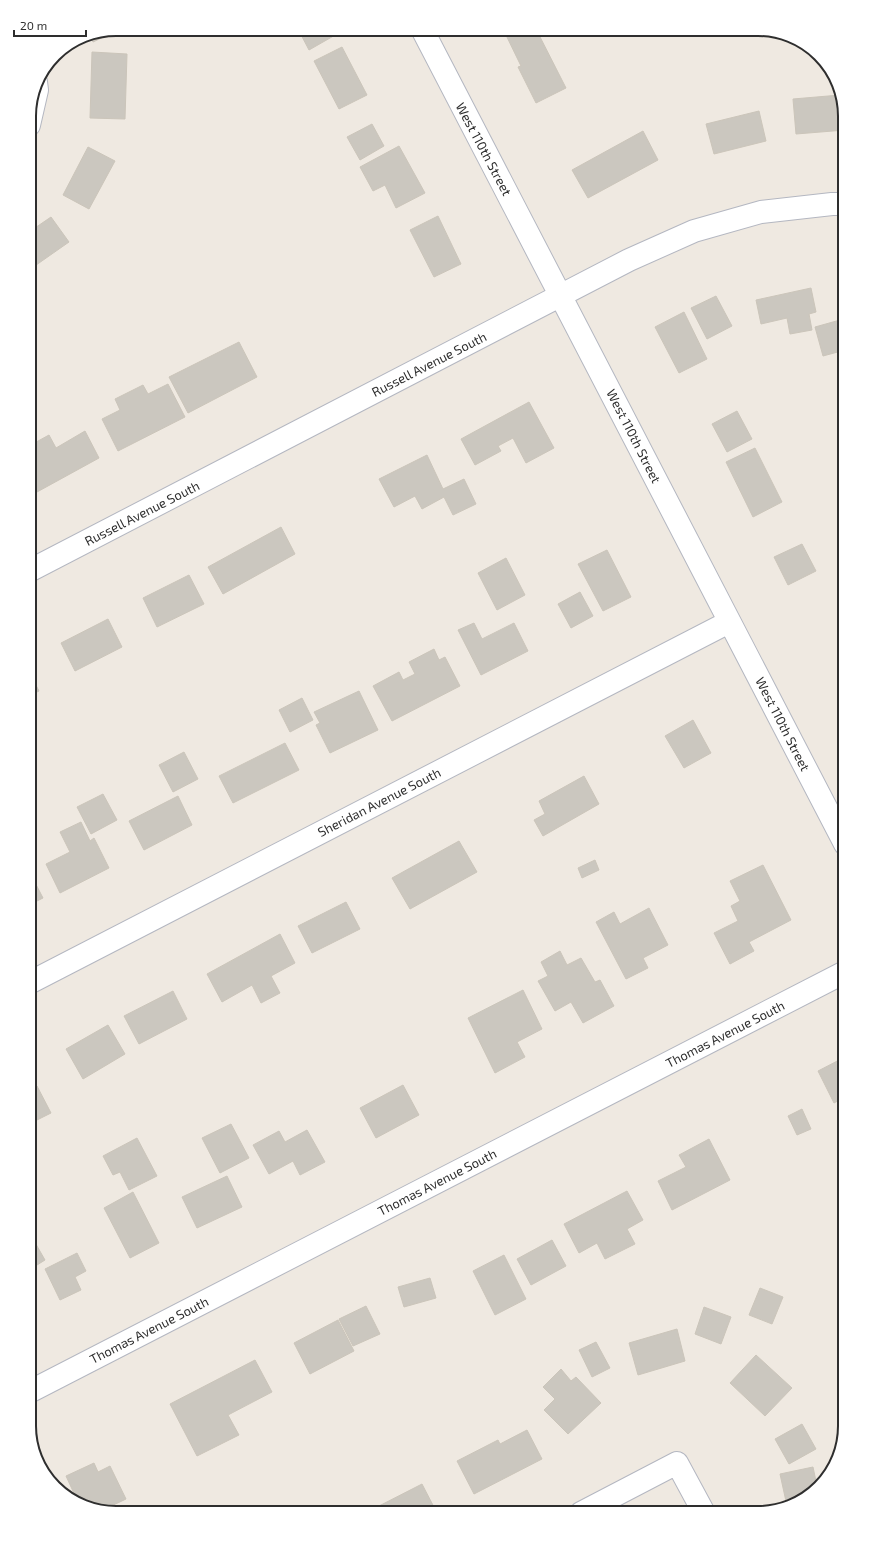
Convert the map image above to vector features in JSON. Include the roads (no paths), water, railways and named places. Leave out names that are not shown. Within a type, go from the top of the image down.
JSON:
[{"type":"street","name":"West 110th Street","points":[[426,36],[838,831]]},
{"type":"street","name":"Russell Avenue South","points":[[36,567],[629,260],[694,230],[761,212],[838,204]]},
{"type":"street","name":"Sheridan Avenue South","points":[[36,979],[729,622]]},
{"type":"street","name":"Thomas Avenue South","points":[[36,1388],[838,976]]},
{"type":"street","points":[[594,1506],[677,1463],[700,1506]]}]
